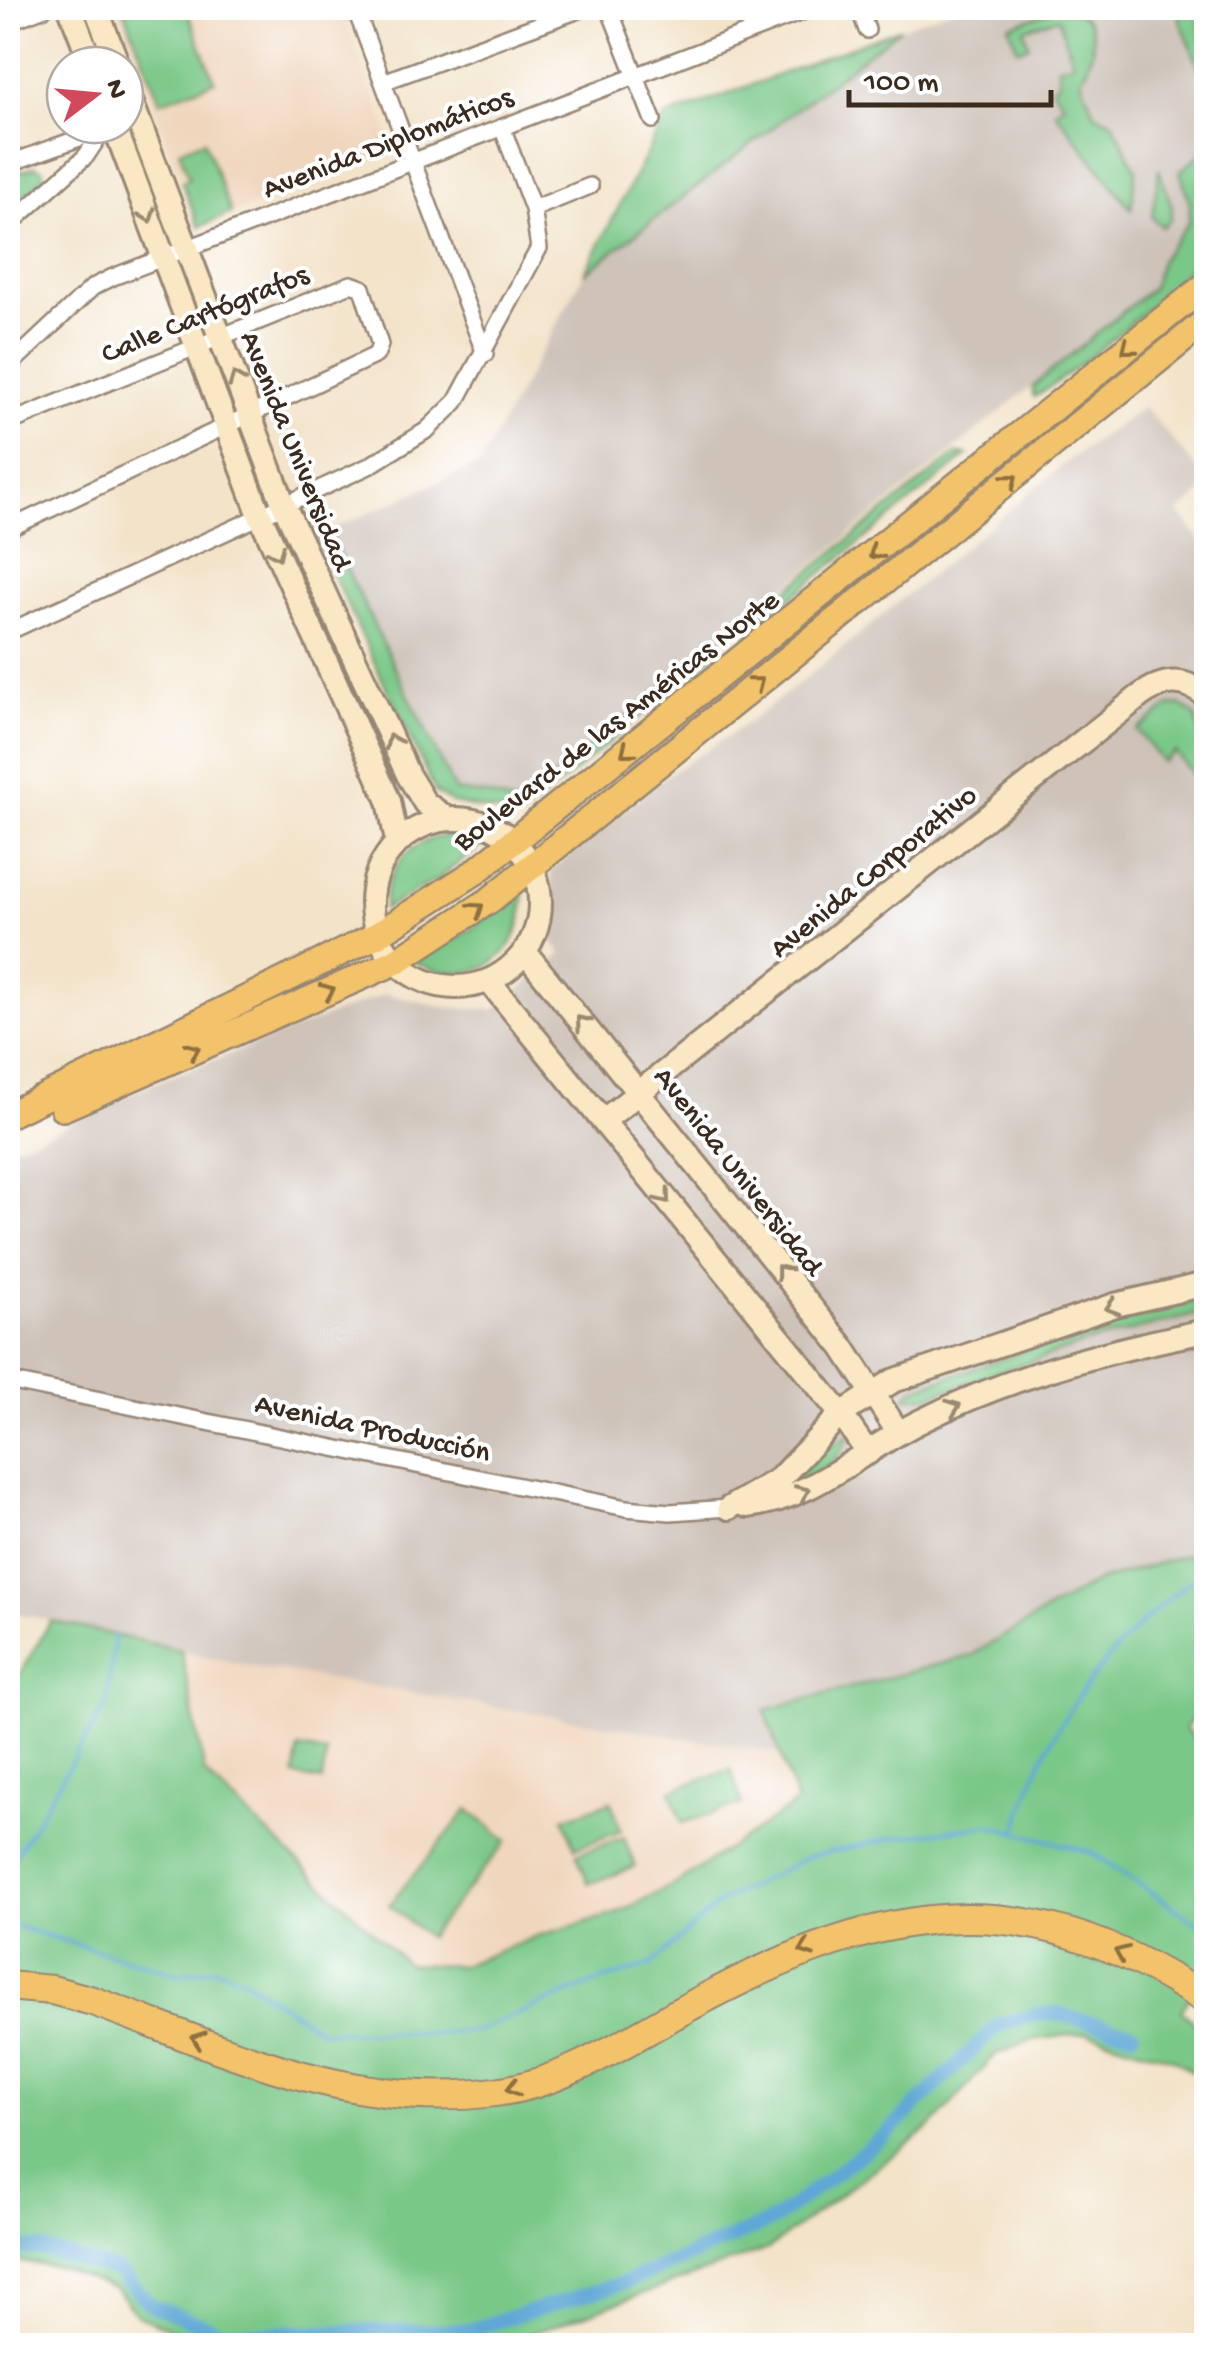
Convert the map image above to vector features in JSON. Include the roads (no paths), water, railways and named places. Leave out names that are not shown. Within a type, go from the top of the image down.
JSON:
[{"type":"highway","points":[[10,1985],[93,2001],[335,2086],[417,2098],[500,2092],[548,2078],[588,2062],[788,1955],[872,1928],[923,1919],[1022,1922],[1078,1936],[1130,1956],[1206,2000]]},
{"type":"main road","name":"Boulevard de las Américas Norte","points":[[8,1115],[378,935],[515,843],[1206,285]]},
{"type":"main road","name":"Boulevard de las Américas Norte","points":[[8,1131],[396,962],[532,866],[1204,324]]},
{"type":"main road","points":[[695,695],[714,718]]},
{"type":"street","points":[[8,22],[46,8]]},
{"type":"street","points":[[70,8],[84,45]]},
{"type":"street","points":[[96,8],[110,45]]},
{"type":"street","points":[[355,8],[485,354]]},
{"type":"street","points":[[383,82],[584,8]]},
{"type":"street","points":[[609,8],[653,120]]},
{"type":"street","name":"Avenida Diplomáticos","points":[[8,367],[93,287],[812,8]]},
{"type":"street","points":[[859,8],[867,30]]},
{"type":"street","points":[[8,632],[259,513],[369,466],[427,430],[456,402],[539,248],[533,209],[502,126]]},
{"type":"street","points":[[8,164],[60,145]]},
{"type":"street","points":[[8,226],[97,145]]},
{"type":"street","name":"Avenida Universidad","points":[[125,145],[259,513],[378,773],[395,819],[397,842]]},
{"type":"street","name":"Avenida Universidad","points":[[130,145],[186,248],[283,502],[408,775],[425,802],[448,819]]},
{"type":"street","points":[[533,209],[590,186]]},
{"type":"street","name":"Calle Cartógrafos","points":[[8,423],[351,284],[362,288],[378,351],[250,416]]},
{"type":"street","points":[[8,529],[250,416]]},
{"type":"street","name":"Avenida Corporativo","points":[[603,1122],[1140,696],[1163,683],[1186,682],[1206,696]]},
{"type":"street","points":[[448,819],[484,823],[515,843],[532,866],[540,910],[525,952],[489,981],[449,988],[420,980],[396,962],[378,935],[372,916],[374,886],[384,858],[397,842],[420,826],[448,819]]},
{"type":"street","name":"Avenida Universidad","points":[[525,952],[640,1092],[873,1391],[898,1432]]},
{"type":"street","points":[[489,981],[841,1414],[868,1453]]},
{"type":"street","name":"Avenida Producción","points":[[729,1508],[779,1479],[841,1414],[873,1391],[938,1364],[1115,1305],[1206,1284]]},
{"type":"street","name":"Avenida Producción","points":[[8,1382],[626,1508],[670,1512],[786,1500],[898,1432],[1007,1387],[1206,1330]]},
{"type":"waterway","points":[[1017,1831],[1043,1757],[1083,1690],[1134,1631],[1193,1579]]},
{"type":"waterway","points":[[8,1868],[106,1705],[115,1637]]},
{"type":"waterway","points":[[8,1924],[178,1974],[216,1968],[242,1978],[321,2031],[439,2033],[476,2031],[594,1983],[651,1965],[719,1903],[807,1857],[899,1837],[989,1825],[1091,1852],[1206,1929]]},
{"type":"waterway","points":[[8,2249],[41,2249],[118,2271],[151,2305],[225,2333],[469,2330],[629,2281],[774,2220],[889,2132],[998,2025],[1038,2014],[1058,2014],[1133,2033]]}]
